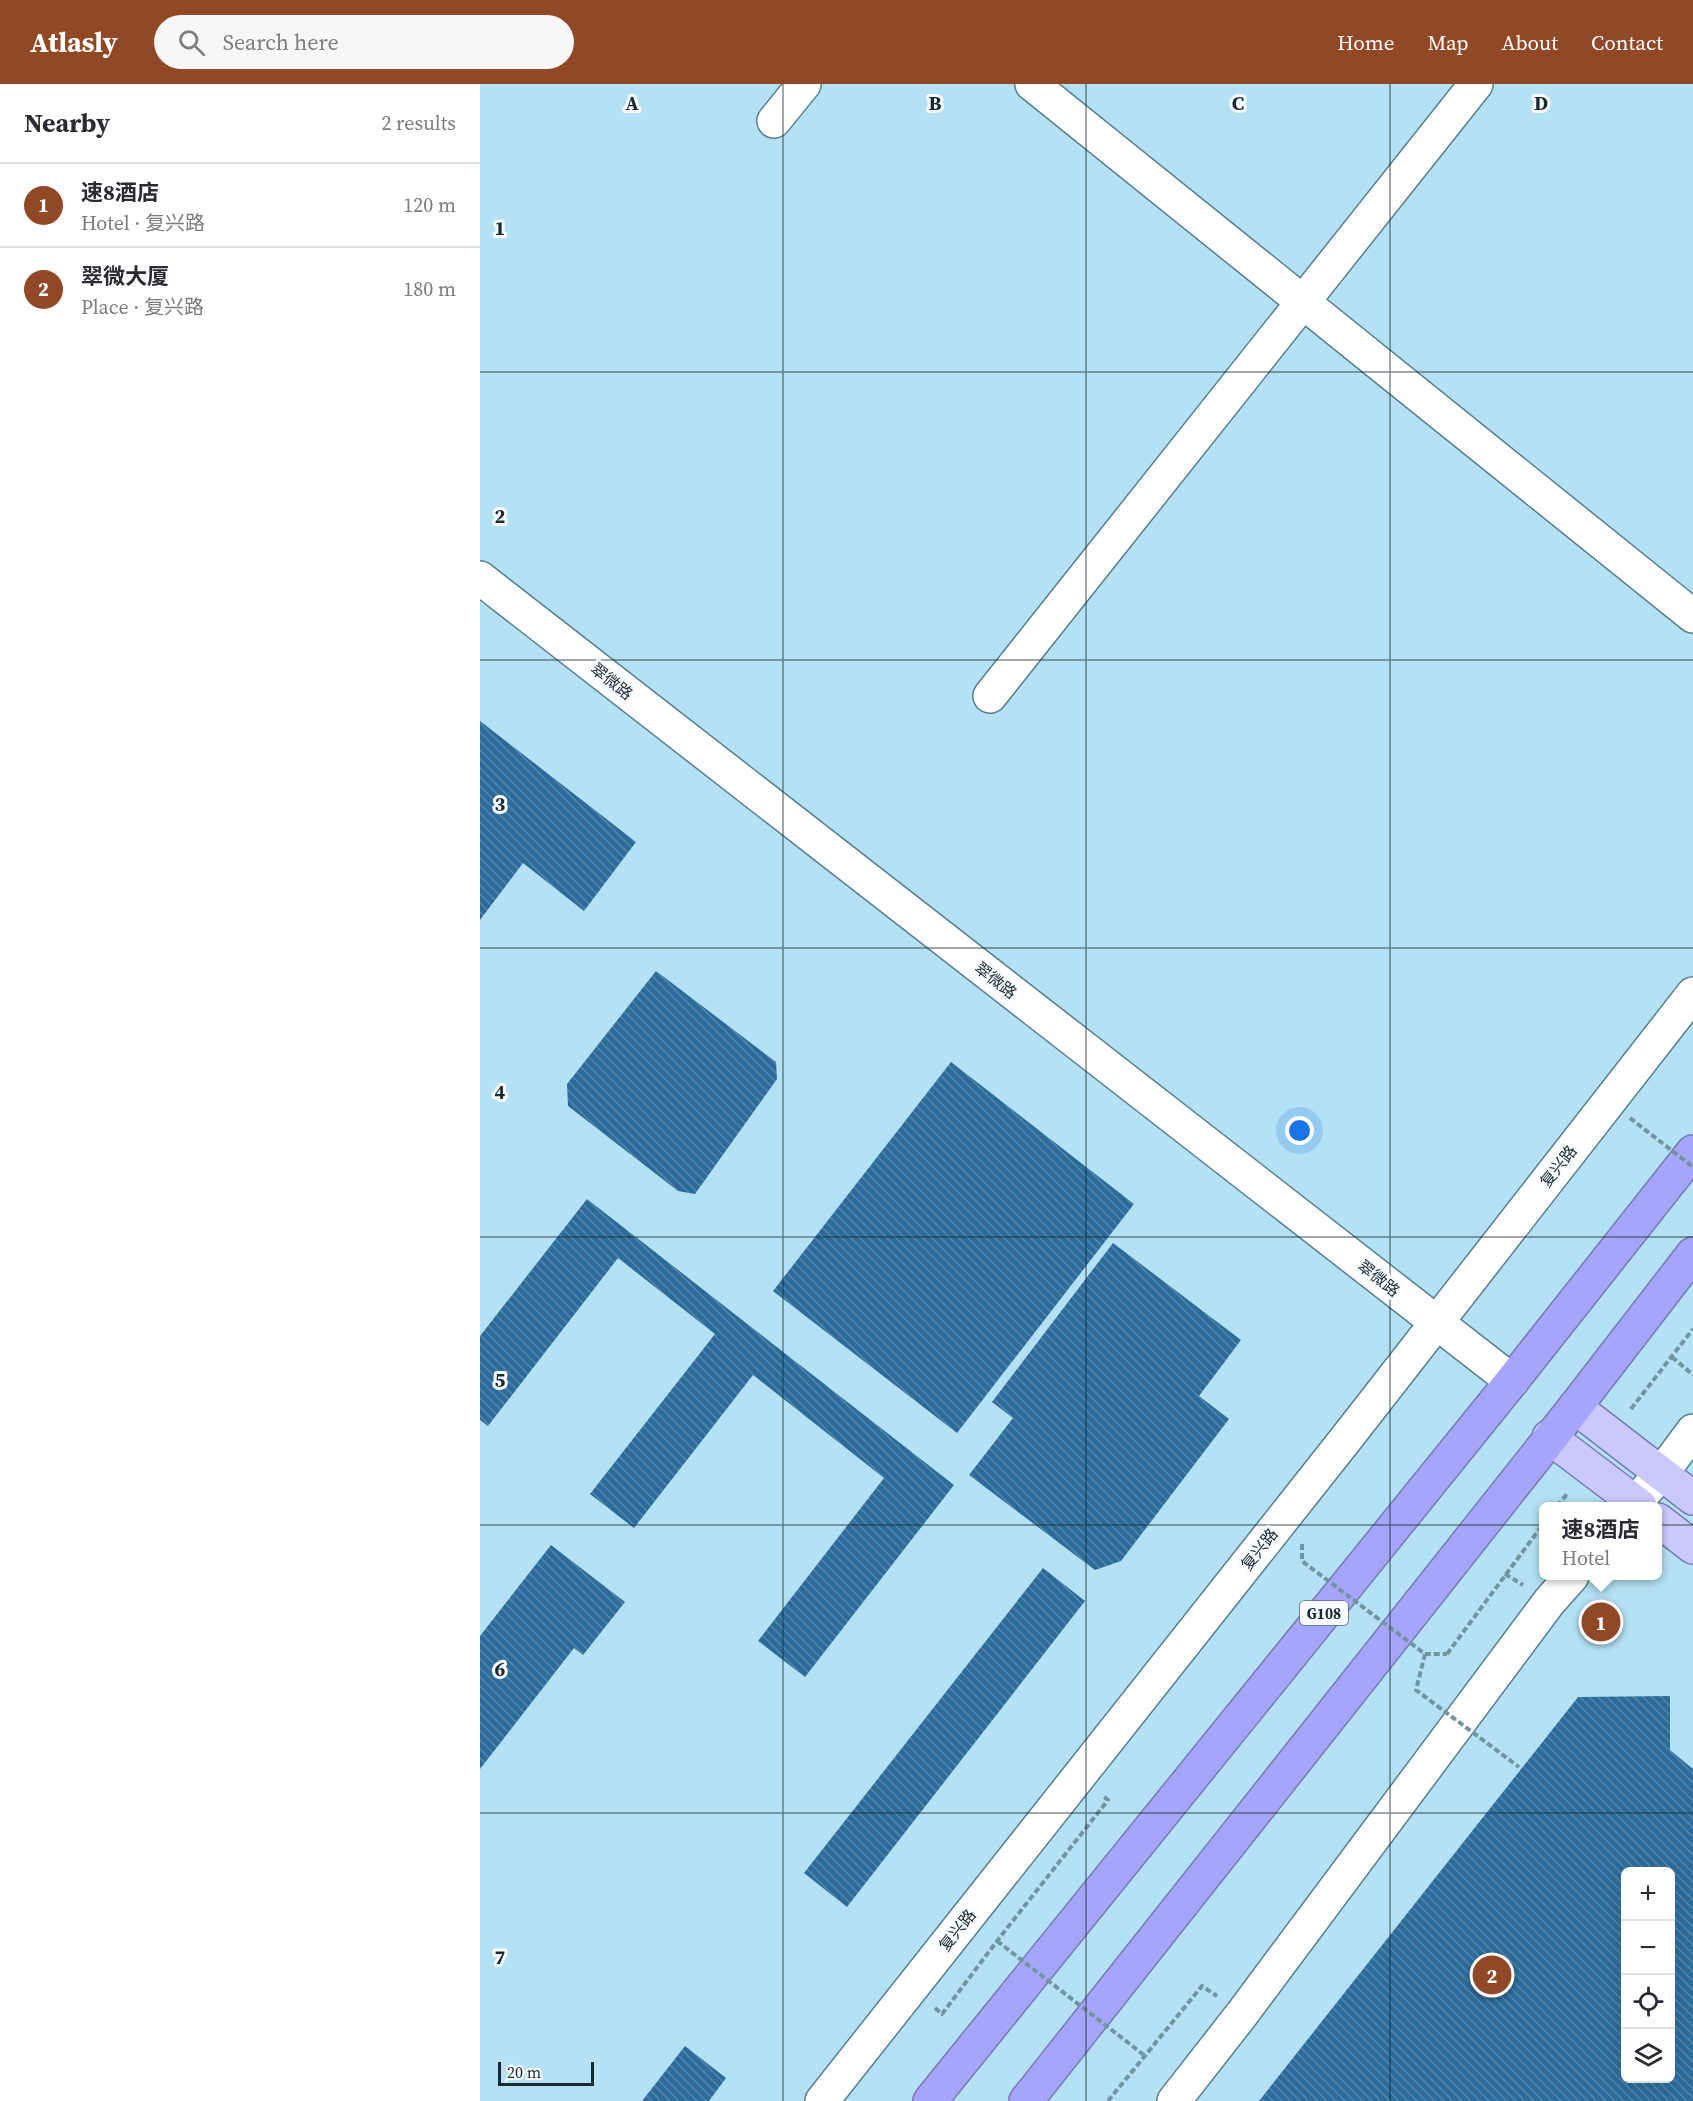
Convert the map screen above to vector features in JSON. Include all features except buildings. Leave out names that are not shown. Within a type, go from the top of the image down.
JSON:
[{"type":"highway","name":"G108","points":[[930,2101],[1512,1381],[1693,1152]]},
{"type":"highway","points":[[1026,2101],[1575,1407],[1693,1254]]},
{"type":"main road","points":[[1575,1407],[1693,1498]]},
{"type":"main road","points":[[1549,1437],[1632,1502]]},
{"type":"main road","points":[[1662,1524],[1693,1547]]},
{"type":"main road","points":[[912,2101],[953,2073]]},
{"type":"street","points":[[774,121],[804,84]]},
{"type":"street","points":[[1032,84],[1693,616]]},
{"type":"street","points":[[990,696],[1476,84]]},
{"type":"street","name":"翠微路","points":[[480,578],[1512,1381]]},
{"type":"street","name":"复兴路","points":[[822,2101],[1693,994]]},
{"type":"street","points":[[1645,1502],[1661,1474],[1693,1431]]},
{"type":"street","points":[[1174,2101],[1242,2014],[1541,1611],[1568,1580]]},
{"type":"path","points":[[1630,1118],[1693,1167]]},
{"type":"path","points":[[1611,1435],[1693,1329]]},
{"type":"path","points":[[1672,1357],[1693,1374]]},
{"type":"path","points":[[1302,1544],[1302,1562],[1425,1654],[1447,1654],[1539,1530]]},
{"type":"path","points":[[1425,1654],[1416,1690],[1519,1767]]},
{"type":"path","points":[[942,2014],[1108,1800]]},
{"type":"path","points":[[997,1941],[1144,2055]]},
{"type":"path","points":[[1108,2101],[1202,1986]]},
{"type":"place","name":"速8酒店","points":[[1601,1622]]},
{"type":"place","name":"翠微大厦","points":[[1492,1975]]}]
